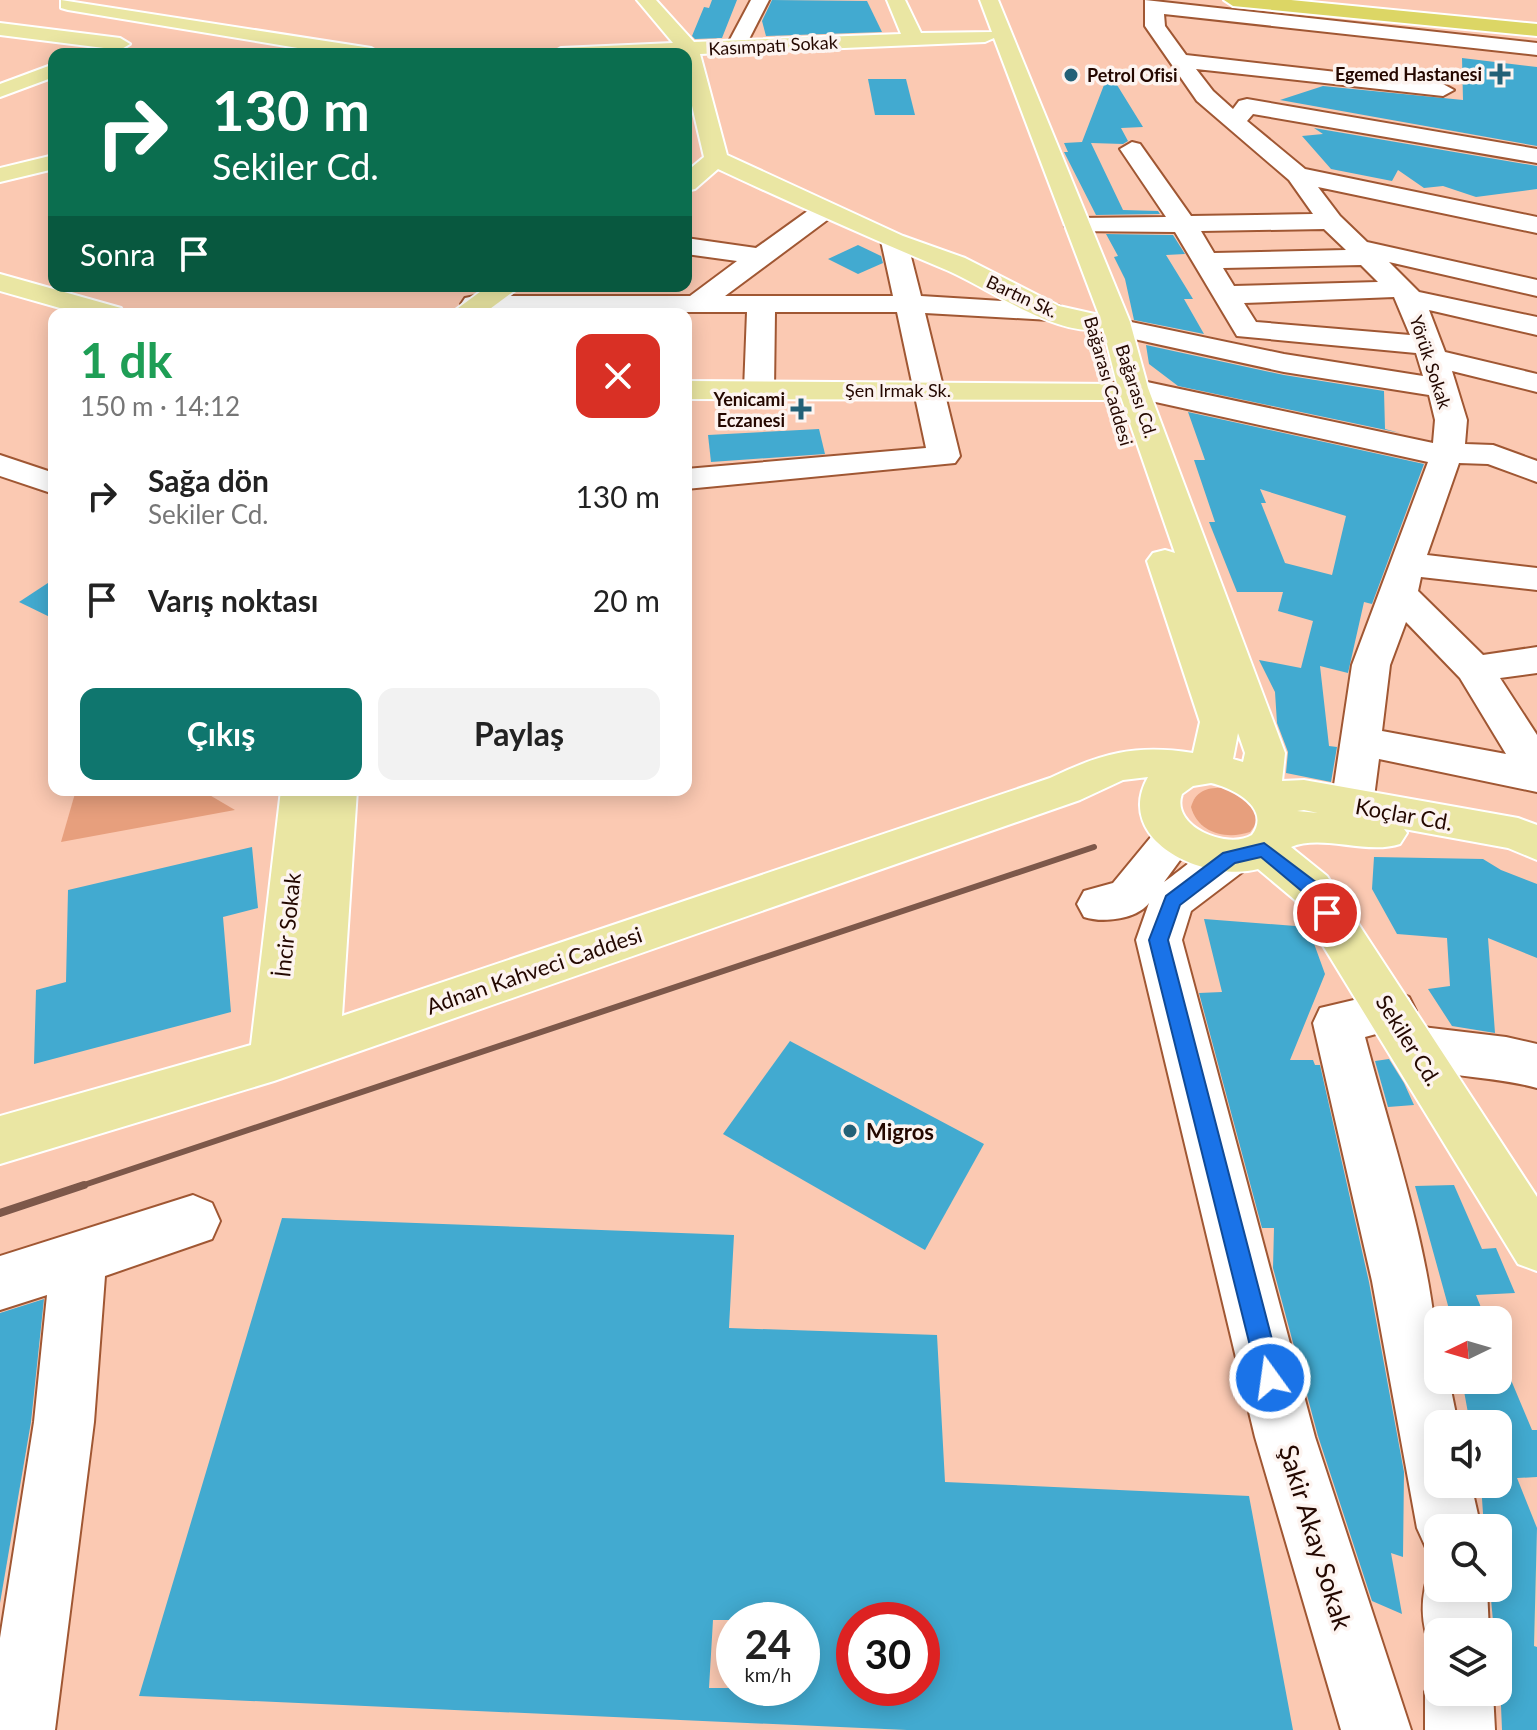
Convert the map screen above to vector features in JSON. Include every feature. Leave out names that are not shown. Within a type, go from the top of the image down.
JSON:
[{"type":"highway","points":[[1233,0],[1537,30]]},
{"type":"highway","points":[[1352,0],[1537,21]]},
{"type":"main road","points":[[646,0],[688,48]]},
{"type":"main road","points":[[896,0],[913,38]]},
{"type":"main road","name":"Bağarası Caddesi","points":[[971,0],[985,36],[1023,112],[1105,324]]},
{"type":"main road","name":"Bağarası Cd.","points":[[989,0],[1023,112],[1078,226],[1122,390],[1265,753],[1261,824]]},
{"type":"main road","points":[[0,30],[61,7],[334,48]]},
{"type":"main road","points":[[110,48],[179,23]]},
{"type":"main road","points":[[0,30],[120,44]]},
{"type":"main road","name":"Kasımpatı Sokak","points":[[692,49],[985,36]]},
{"type":"main road","points":[[692,61],[716,159]]},
{"type":"main road","points":[[0,91],[48,72]]},
{"type":"main road","points":[[0,75],[48,82]]},
{"type":"main road","points":[[692,162],[716,159]]},
{"type":"main road","points":[[692,170],[716,159]]},
{"type":"main road","points":[[692,179],[716,159]]},
{"type":"main road","name":"Bartın Sk.","points":[[716,159],[894,241],[956,264],[1050,312],[1105,324]]},
{"type":"main road","points":[[0,175],[48,163]]},
{"type":"main road","points":[[0,186],[48,174]]},
{"type":"main road","points":[[0,282],[90,308]]},
{"type":"main road","points":[[474,301],[494,292]]},
{"type":"main road","name":"Şen Irmak Sk.","points":[[692,390],[1122,390]]},
{"type":"main road","name":"Bağarası Caddesi","points":[[1122,390],[1148,510]]},
{"type":"main road","points":[[1157,539],[1220,722],[1204,769]]},
{"type":"main road","points":[[1155,761],[1233,773],[1261,824],[1191,848],[1166,822],[1106,788],[1065,789],[1115,764],[1155,761]]},
{"type":"main road","points":[[1166,822],[1159,793],[1167,781],[1180,773],[1204,769]]},
{"type":"main road","name":"Adnan Kahveci Caddesi","points":[[0,1140],[295,1053],[1065,789]]},
{"type":"main road","name":"Koçlar Cd.","points":[[1261,824],[1304,795],[1518,834],[1537,844]]},
{"type":"main road","name":"İncir Sokak","points":[[295,1053],[302,796]]},
{"type":"main road","name":"İncir Sokak","points":[[295,1053],[335,796]]},
{"type":"main road","name":"Koçlar Cd.","points":[[1261,824],[1359,829],[1523,856],[1537,854]]},
{"type":"main road","name":"Sekiler Cd.","points":[[1261,824],[1311,888],[1537,1245]]},
{"type":"street","points":[[736,47],[760,0]]},
{"type":"street","points":[[1155,3],[1537,49]]},
{"type":"street","name":"Yörük Sokak","points":[[1155,3],[1155,26],[1205,96],[1236,121],[1293,186],[1369,252],[1405,293],[1431,352],[1442,388],[1450,436]]},
{"type":"street","points":[[1440,139],[1448,40]]},
{"type":"street","points":[[1182,61],[1443,90]]},
{"type":"street","points":[[1295,114],[1304,74]]},
{"type":"street","points":[[1236,121],[1247,106],[1537,156]]},
{"type":"street","points":[[1132,149],[1184,225],[1247,330],[1431,352],[1537,383]]},
{"type":"street","points":[[1293,186],[1465,211],[1528,224],[1498,279]]},
{"type":"street","points":[[1164,195],[1195,194]]},
{"type":"street","points":[[699,302],[825,210]]},
{"type":"street","points":[[1369,252],[1465,211]]},
{"type":"street","points":[[1078,226],[1331,221]]},
{"type":"street","points":[[692,478],[944,456],[906,304],[894,241]]},
{"type":"street","points":[[692,247],[761,257]]},
{"type":"street","points":[[1205,261],[1369,252],[1537,288]]},
{"type":"street","points":[[1226,295],[1405,293],[1537,326]]},
{"type":"street","points":[[474,301],[906,304],[1050,312]]},
{"type":"street","points":[[759,390],[761,303]]},
{"type":"street","name":"Bartın Sk.","points":[[1105,324],[1284,363],[1442,388]]},
{"type":"street","points":[[1122,390],[1421,452],[1450,436],[1537,443]]},
{"type":"street","points":[[1450,436],[1537,472]]},
{"type":"street","points":[[1352,805],[1371,665],[1450,436]]},
{"type":"street","points":[[0,465],[48,482]]},
{"type":"street","points":[[1403,578],[1537,579]]},
{"type":"street","points":[[1403,578],[1474,669],[1532,756]]},
{"type":"street","points":[[1474,669],[1537,660]]},
{"type":"street","points":[[1360,741],[1532,756]]},
{"type":"street","points":[[1166,822],[1128,897],[1100,904],[1159,940],[1172,901],[1261,824]]},
{"type":"street","name":"Şakir Akay Sokak","points":[[1159,940],[1285,1437],[1376,1730]]},
{"type":"street","points":[[1426,1410],[1400,1281],[1337,1023],[1403,1029],[1537,1066]]},
{"type":"street","points":[[0,1283],[193,1221]]},
{"type":"street","points":[[20,1730],[64,1422],[78,1259]]},
{"type":"street","points":[[1459,1706],[1460,1730]]},
{"type":"shaded area","points":[[1227,788],[1254,804],[1259,820],[1250,832],[1232,835],[1214,832],[1195,816],[1191,807],[1196,796],[1209,789]]},
{"type":"shaded area","points":[[74,796],[211,796],[235,810],[61,842]]},
{"type":"building","points":[[712,0],[737,0],[722,38],[695,39],[692,36],[704,7],[709,8]]},
{"type":"building","points":[[772,0],[867,1],[882,32],[766,36],[762,21]]},
{"type":"building","points":[[1462,58],[1537,67],[1537,146],[1280,100],[1323,86],[1463,100]]},
{"type":"building","points":[[1109,72],[1143,127],[1121,128],[1128,141],[1123,144],[1091,143],[1123,210],[1158,211],[1160,214],[1096,215],[1064,152],[1068,152],[1064,143],[1082,142]]},
{"type":"building","points":[[868,79],[906,79],[915,115],[875,115]]},
{"type":"building","points":[[1314,128],[1537,166],[1537,189],[1476,197],[1443,186],[1424,188],[1398,170],[1392,181],[1331,169],[1302,136],[1323,134]]},
{"type":"building","points":[[1106,234],[1173,235],[1185,254],[1166,255],[1193,299],[1184,299],[1204,334],[1134,320],[1125,279],[1114,257],[1118,256]]},
{"type":"building","points":[[858,245],[881,256],[883,263],[858,274],[828,259]]},
{"type":"building","points":[[1146,345],[1284,375],[1384,391],[1385,429],[1400,433],[1178,386],[1149,364]]},
{"type":"building","points":[[1188,412],[1424,464],[1372,604],[1364,602],[1348,673],[1320,666],[1329,746],[1337,747],[1331,782],[1286,773],[1288,752],[1277,723],[1275,692],[1259,660],[1301,668],[1313,621],[1278,611],[1283,592],[1237,592],[1209,522],[1215,522],[1194,460],[1205,460]],"holes":[[[1260,489],[1346,516],[1332,575],[1285,563],[1261,503],[1266,503]]]},
{"type":"building","points":[[819,429],[825,454],[711,462],[708,435]]},
{"type":"building","points":[[48,583],[48,616],[19,602]]},
{"type":"building","points":[[252,847],[258,908],[223,917],[231,1012],[34,1064],[36,990],[66,982],[68,890]]},
{"type":"building","points":[[1374,857],[1483,859],[1501,870],[1537,884],[1537,958],[1488,938],[1495,1033],[1452,1026],[1428,989],[1450,986],[1447,938],[1397,934],[1372,889]]},
{"type":"building","points":[[1204,919],[1308,927],[1325,974],[1290,1060],[1313,1060],[1315,1065],[1320,1065],[1369,1282],[1404,1472],[1403,1557],[1391,1553],[1402,1614],[1372,1601],[1318,1436],[1273,1268],[1274,1228],[1262,1228],[1199,993],[1222,992]]},
{"type":"building","points":[[790,1041],[984,1144],[925,1250],[723,1134]]},
{"type":"building","points":[[1389,1059],[1414,1105],[1388,1107],[1375,1061]]},
{"type":"building","points":[[1454,1185],[1482,1249],[1496,1248],[1515,1293],[1476,1295],[1480,1306],[1448,1306],[1415,1186]]},
{"type":"building","points":[[282,1218],[734,1235],[729,1328],[937,1335],[945,1482],[1249,1496],[1293,1730],[907,1730],[139,1696]]},
{"type":"building","points":[[44,1299],[31,1422],[0,1603],[0,1313]]},
{"type":"building","points":[[1512,1382],[1532,1430],[1537,1430],[1537,1477],[1517,1478],[1537,1528],[1534,1646],[1537,1647],[1537,1730],[1502,1730],[1501,1706],[1512,1706],[1512,1618],[1493,1618],[1491,1602],[1512,1602],[1512,1514],[1483,1514],[1482,1498],[1512,1498],[1512,1410],[1467,1410],[1465,1394],[1512,1394]]},
{"type":"railway","points":[[78,1187],[1094,847]]},
{"type":"railway","points":[[78,1187],[84,1185]]},
{"type":"railway","points":[[0,1213],[78,1187]]},
{"type":"place","name":"Egemed Hastanesi","points":[[1500,74]]},
{"type":"place","name":"Petrol Ofisi","points":[[1071,75]]},
{"type":"place","name":"Yenicami Eczanesi","points":[[801,409]]},
{"type":"place","name":"Migros","points":[[850,1131]]},
{"type":"route","points":[[1270,1378],[1159,940],[1172,901],[1230,858],[1249,856],[1264,850],[1311,888],[1327,913]]}]
